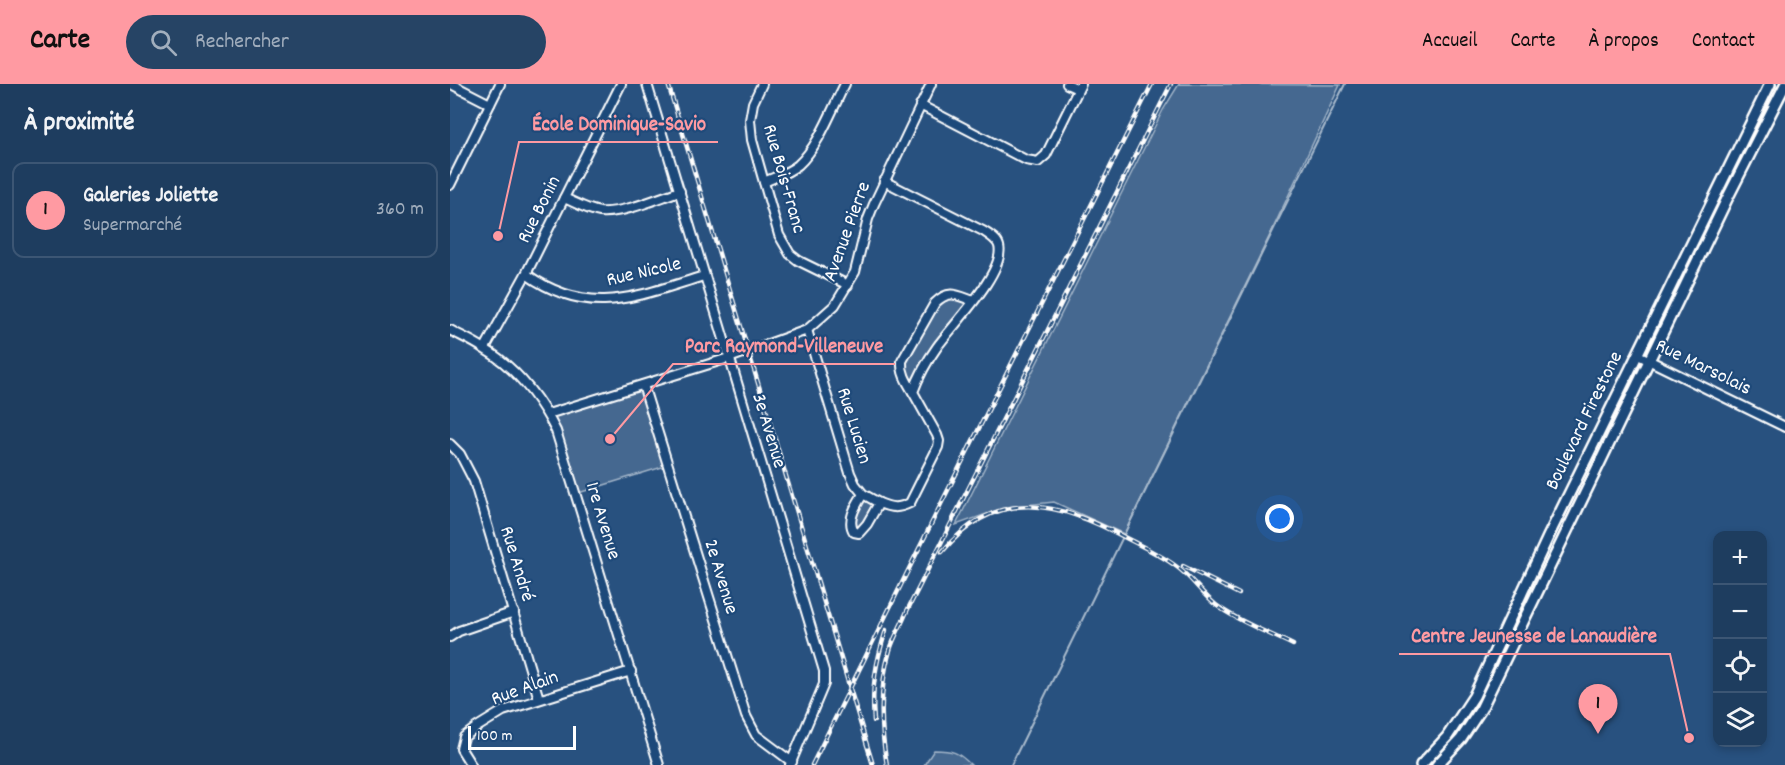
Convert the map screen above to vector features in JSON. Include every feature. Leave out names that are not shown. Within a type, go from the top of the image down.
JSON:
[{"type":"main road","name":"Boulevard Firestone","points":[[1421,765],[1447,737],[1474,696],[1548,537],[1770,84]]},
{"type":"main road","name":"Boulevard Firestone","points":[[1437,765],[1461,739],[1481,709],[1734,184],[1785,85]]},
{"type":"street","points":[[451,84],[490,104]]},
{"type":"street","points":[[450,185],[500,84]]},
{"type":"street","name":"Rue Bonin","points":[[485,348],[526,274],[621,84]]},
{"type":"street","name":"3e Avenue","points":[[647,84],[824,671],[824,684],[791,764]]},
{"type":"street","name":"Rue Bois-Franc","points":[[762,84],[753,103],[750,120],[752,140],[779,234],[790,254],[799,261],[848,285]]},
{"type":"street","points":[[764,182],[789,171],[807,155],[815,144],[845,84]]},
{"type":"street","name":"Avenue Pierre","points":[[548,414],[729,358],[807,330],[835,304],[848,285],[859,259],[868,219],[931,84]]},
{"type":"street","points":[[920,105],[1026,160],[1038,162],[1046,155],[1080,87],[1067,84]]},
{"type":"street","points":[[884,181],[994,237],[999,246],[999,260],[985,286],[936,348],[913,392]]},
{"type":"street","points":[[564,198],[591,209],[607,212],[680,191]]},
{"type":"street","name":"Rue Nicole","points":[[526,274],[538,283],[586,300],[610,301],[629,298],[704,276]]},
{"type":"street","points":[[879,503],[893,508],[910,503],[938,447],[937,435],[903,374],[902,361],[941,296],[955,294],[973,301]]},
{"type":"street","name":"1re Avenue","points":[[450,330],[485,348],[512,370],[532,390],[548,414],[556,432],[659,765]]},
{"type":"street","name":"Rue Lucien","points":[[807,330],[850,473],[863,494],[879,503],[863,530],[854,532],[851,521],[863,494]]},
{"type":"street","name":"Rue Marsolais","points":[[1638,355],[1785,427]]},
{"type":"street","name":"2e Avenue","points":[[644,385],[746,716],[756,735],[791,764]]},
{"type":"street","name":"Rue André","points":[[450,444],[460,454],[474,481],[539,699]]},
{"type":"street","points":[[450,637],[459,631],[514,612]]},
{"type":"street","name":"Rue Alain","points":[[471,765],[461,749],[464,737],[503,711],[631,671]]},
{"type":"shaded area","points":[[1179,84],[1340,85],[1269,237],[1124,534],[1054,502],[1006,507],[956,525],[1163,110]]},
{"type":"shaded area","points":[[947,294],[973,301],[913,392],[901,368],[935,303]]},
{"type":"shaded area","points":[[643,385],[672,464],[575,494],[548,414]]},
{"type":"shaded area","points":[[863,494],[879,503],[859,533],[851,527]]},
{"type":"shaded area","points":[[934,750],[955,753],[971,765],[924,765]]},
{"type":"waterway","points":[[1011,765],[1345,84]]},
{"type":"railway","points":[[668,84],[873,765]]},
{"type":"railway","points":[[812,765],[1152,84]]},
{"type":"railway","points":[[887,765],[882,722],[882,693],[886,664],[894,640],[1171,84]]},
{"type":"railway","points":[[942,552],[963,531],[985,516],[1007,509],[1030,506],[1053,509],[1101,526],[1159,555],[1182,571],[1224,611],[1293,645]]},
{"type":"railway","points":[[1183,566],[1239,594]]},
{"type":"railway","points":[[874,721],[875,675],[886,630]]},
{"type":"place","name":"École Dominique-Savio","points":[[498,236]]},
{"type":"place","name":"Parc Raymond-Villeneuve","points":[[610,439]]},
{"type":"place","name":"Galeries Joliette","points":[[1598,734]]},
{"type":"place","name":"Centre Jeunesse de Lanaudière","points":[[1689,738]]}]
